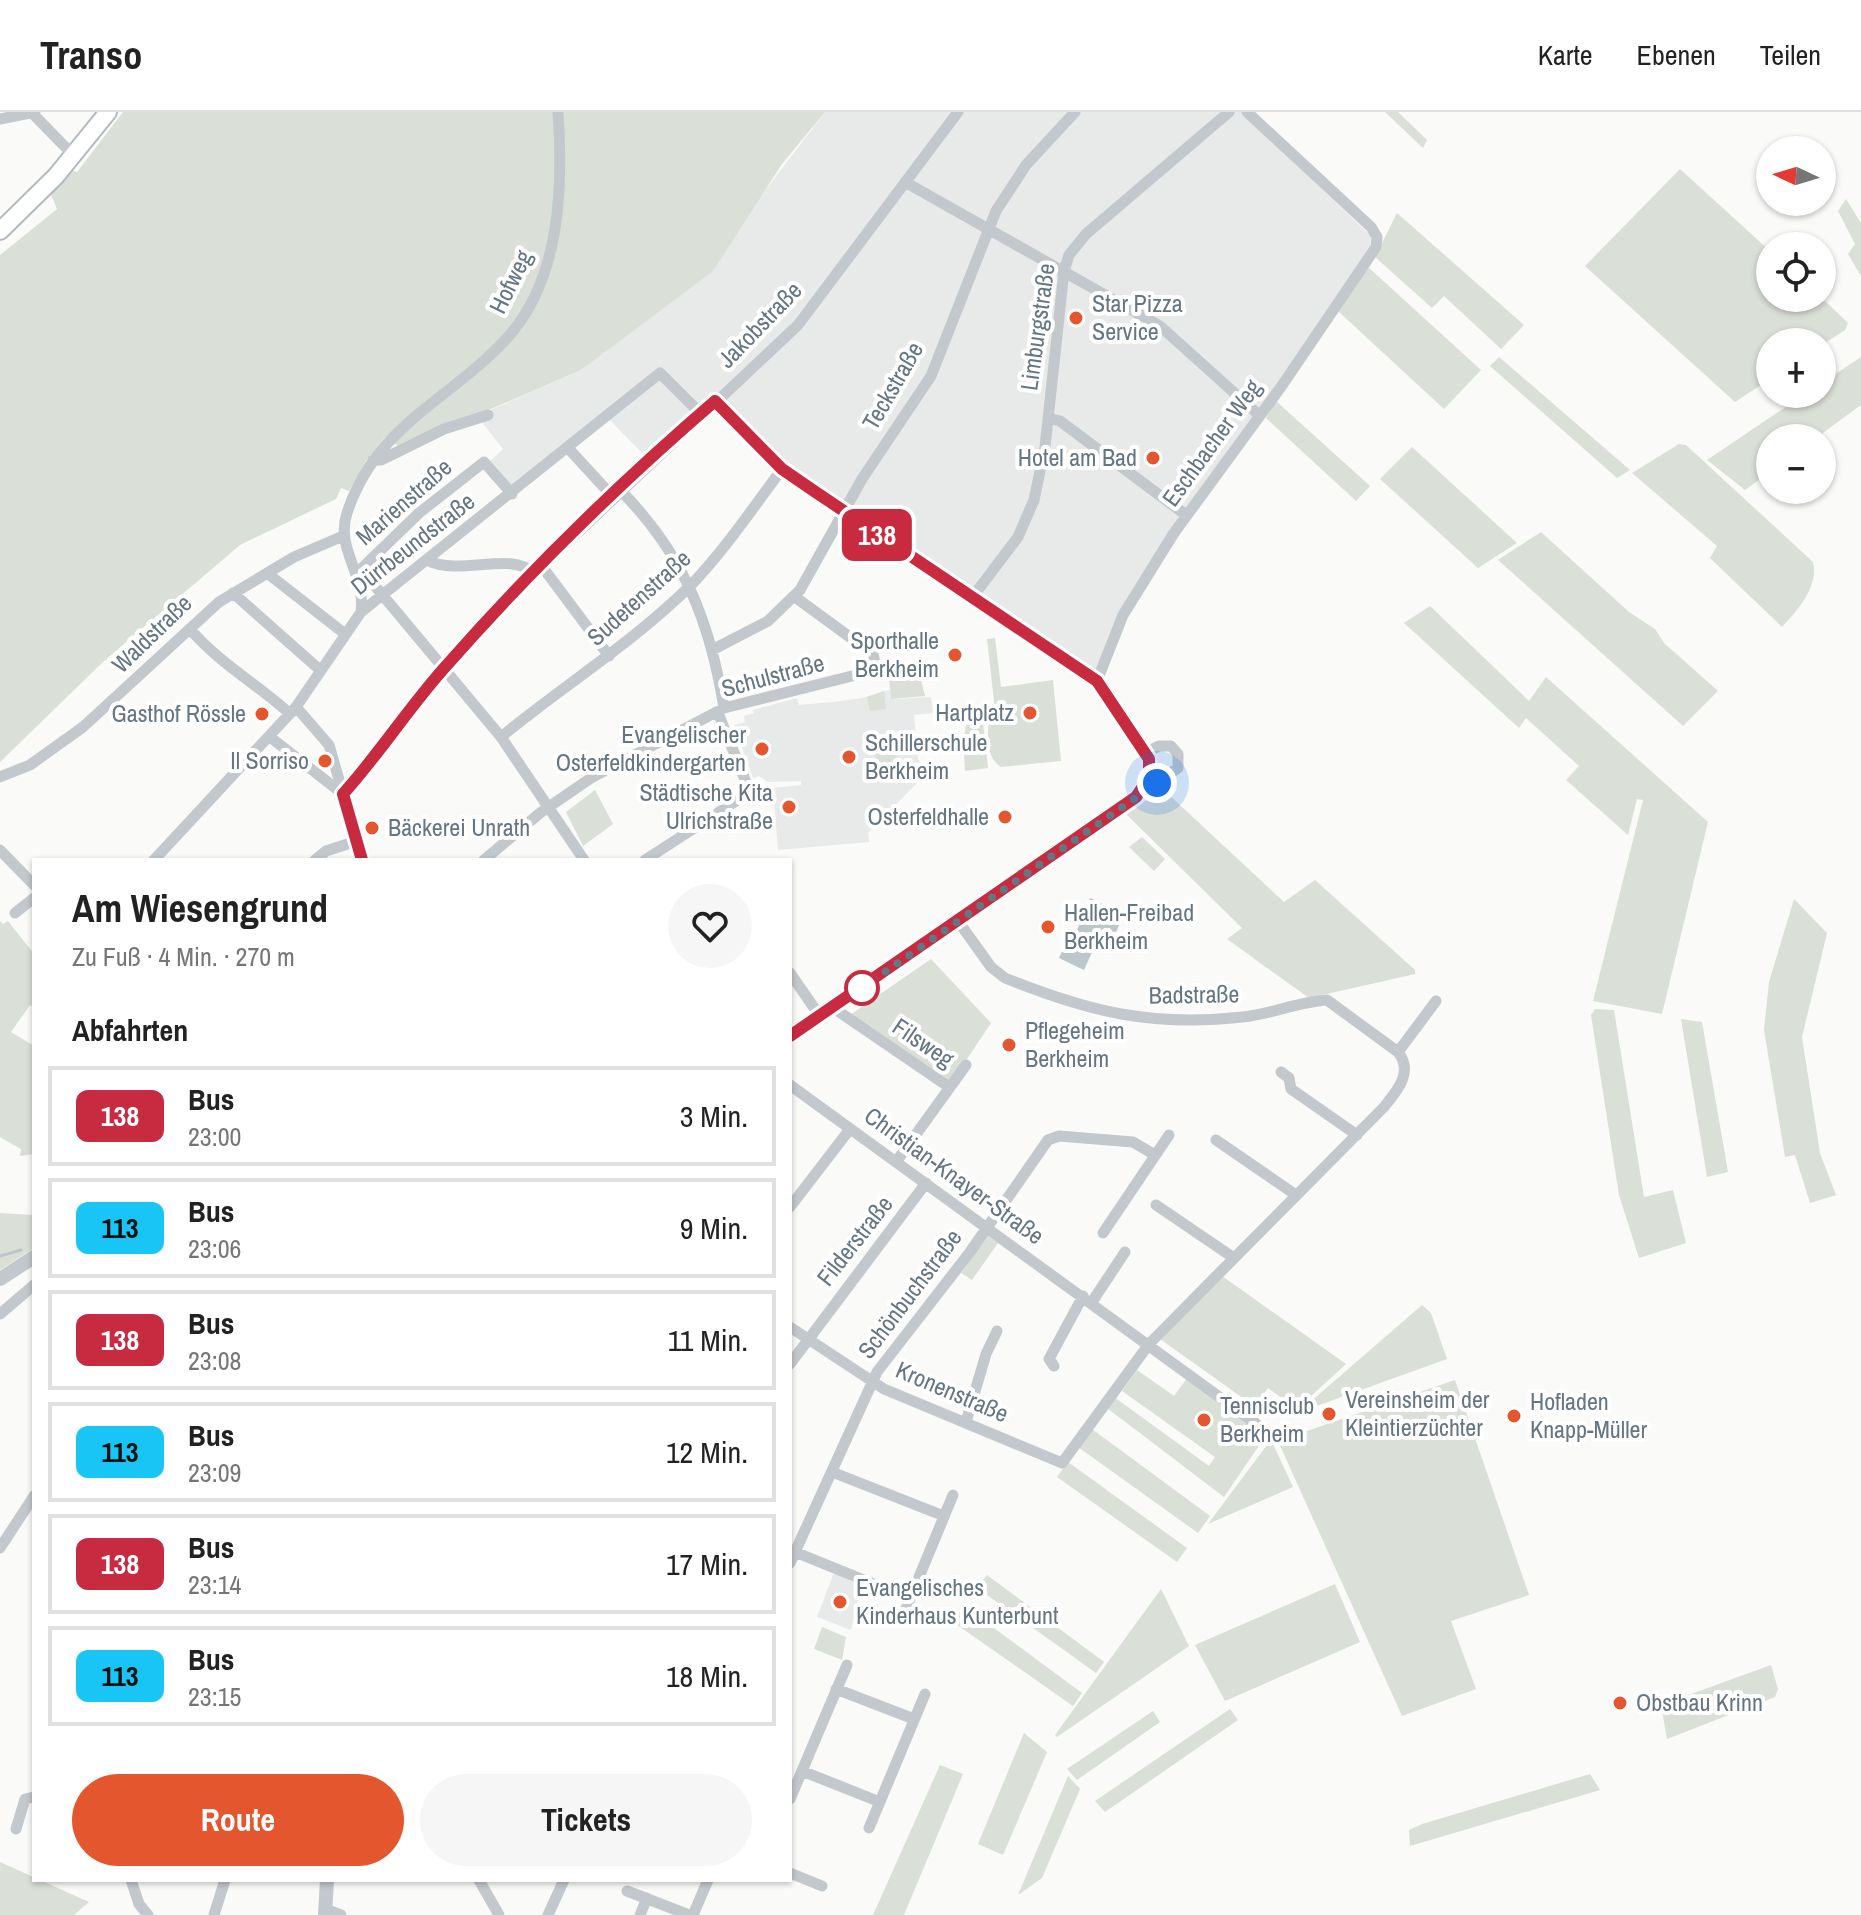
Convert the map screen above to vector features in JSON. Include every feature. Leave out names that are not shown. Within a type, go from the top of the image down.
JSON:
[{"type":"main road","points":[[0,231],[74,156],[108,112]]},
{"type":"street","name":"Hofweg","points":[[343,536],[348,510],[373,460],[424,407],[499,346],[520,319],[546,266],[557,228],[561,177],[558,112]]},
{"type":"street","name":"Jakobstraße","points":[[343,794],[378,755],[443,669],[537,569],[804,318],[958,112]]},
{"type":"street","name":"Teckstraße","points":[[712,650],[768,621],[795,597],[842,511],[931,376],[988,228],[1026,165],[1075,112]]},
{"type":"street","name":"Limburgstraße","points":[[971,599],[1012,546],[1030,512],[1044,455],[1064,271],[1069,255],[1086,234],[1229,112]]},
{"type":"street","name":"Eschbacher Weg","points":[[1097,681],[1123,615],[1186,515],[1368,260],[1377,241],[1371,227],[1247,112]]},
{"type":"street","points":[[0,119],[34,113],[74,156]]},
{"type":"street","points":[[905,182],[1160,326],[1259,415]]},
{"type":"street","name":"Dürrbeundstraße","points":[[156,858],[270,737],[361,612],[429,561],[661,372],[701,414]]},
{"type":"street","points":[[715,401],[782,469],[1097,681],[1147,752],[1150,771],[1144,790]]},
{"type":"street","points":[[373,460],[391,455],[444,429],[488,415]]},
{"type":"street","points":[[1048,418],[1060,421],[1186,515]]},
{"type":"street","points":[[568,448],[662,538],[690,586],[712,650],[721,711],[749,786],[747,796],[648,858]]},
{"type":"street","name":"Marienstraße","points":[[358,572],[419,513],[484,462],[512,494]]},
{"type":"street","name":"Sudetenstraße","points":[[501,737],[609,656],[690,586],[728,544],[782,469]]},
{"type":"street","points":[[343,536],[363,593],[361,612]]},
{"type":"street","name":"Waldstraße","points":[[0,777],[30,765],[83,727],[215,605],[267,573],[343,536]]},
{"type":"street","points":[[429,561],[446,567],[520,564],[537,569],[609,656]]},
{"type":"street","points":[[358,572],[370,580],[501,737],[583,858]]},
{"type":"street","points":[[267,573],[345,634]]},
{"type":"street","points":[[233,593],[320,670]]},
{"type":"street","name":"Schulstraße","points":[[486,858],[549,806],[621,760],[721,711],[845,680],[873,668],[873,654],[795,597]]},
{"type":"street","points":[[190,629],[209,652],[292,710],[329,745],[361,858]]},
{"type":"street","points":[[270,737],[343,794]]},
{"type":"street","points":[[792,1034],[1144,790],[1174,773],[1180,761],[1171,746],[1159,746],[1147,752]]},
{"type":"street","points":[[317,858],[326,851],[357,841]]},
{"type":"street","points":[[0,850],[32,883]]},
{"type":"street","points":[[15,913],[32,900]]},
{"type":"street","name":"Badstraße","points":[[958,921],[1000,975],[1100,1009],[1146,1020],[1189,1022],[1254,1016],[1327,1000],[1398,1052]]},
{"type":"street","points":[[792,976],[819,1015]]},
{"type":"street","points":[[1149,1344],[1388,1101],[1406,1071],[1398,1052],[1436,1001]]},
{"type":"street","name":"Filsweg","points":[[832,1007],[949,1087]]},
{"type":"street","name":"Filsweg","points":[[896,1162],[966,1065]]},
{"type":"street","points":[[1281,1072],[1289,1078],[1291,1089],[1357,1135]]},
{"type":"street","name":"Christian-Knayer-Straße","points":[[792,1086],[1273,1436]]},
{"type":"street","points":[[792,1204],[850,1129]]},
{"type":"street","points":[[1103,1233],[1169,1135]]},
{"type":"street","name":"Schönbuchstraße","points":[[793,1558],[873,1381],[1051,1137],[1133,1142],[1155,1155]]},
{"type":"street","points":[[1216,1140],[1296,1195]]},
{"type":"street","name":"Filderstraße","points":[[792,1361],[926,1183]]},
{"type":"street","points":[[1156,1205],[1234,1258]]},
{"type":"street","points":[[1054,1366],[1049,1359],[1087,1299],[1125,1252]]},
{"type":"street","points":[[0,1279],[32,1258]]},
{"type":"street","points":[[0,1314],[32,1287]]},
{"type":"street","name":"Kronenstraße","points":[[792,1328],[873,1381],[1062,1463],[1149,1344]]},
{"type":"street","points":[[966,1422],[984,1358],[997,1331]]},
{"type":"street","points":[[832,1472],[944,1516]]},
{"type":"street","points":[[902,1618],[953,1495]]},
{"type":"street","points":[[0,1548],[32,1499]]},
{"type":"street","points":[[793,1558],[908,1598]]},
{"type":"street","points":[[792,1794],[847,1665]]},
{"type":"street","points":[[836,1689],[914,1719]]},
{"type":"street","points":[[869,1828],[925,1694]]},
{"type":"street","points":[[802,1771],[880,1802]]},
{"type":"street","points":[[16,1829],[24,1801],[32,1797]]},
{"type":"street","points":[[792,1874],[822,1886]]},
{"type":"street","points":[[132,1882],[145,1914]]},
{"type":"street","points":[[214,1915],[224,1882]]},
{"type":"street","points":[[327,1882],[325,1912],[341,1915]]},
{"type":"street","points":[[480,1882],[499,1915]]},
{"type":"street","points":[[548,1915],[563,1882]]},
{"type":"street","points":[[627,1891],[691,1915],[707,1882]]},
{"type":"street","points":[[640,1915],[647,1898]]},
{"type":"shaded area","points":[[123,112],[825,112],[782,164],[713,271],[581,370],[401,448],[385,437],[366,461],[349,491],[341,488],[336,499],[240,545],[104,661],[0,762],[0,255],[57,209],[50,192],[71,170],[77,172]]},
{"type":"shaded area","points":[[825,112],[1241,112],[1371,236],[1370,247],[1285,373],[1177,520],[1127,598],[1096,670],[984,601],[805,479],[727,409],[715,392],[645,456],[603,413],[511,489],[489,462],[503,449],[477,416],[581,370],[628,334],[758,200]]},
{"type":"shaded area","points":[[1385,112],[1398,112],[1427,140],[1423,148]]},
{"type":"shaded area","points":[[1680,169],[1756,238],[1756,312],[1836,311],[1848,323],[1845,330],[1836,336],[1836,328],[1756,328],[1756,388],[1735,402],[1585,266]]},
{"type":"shaded area","points":[[1846,199],[1861,223],[1861,276],[1848,254],[1855,244],[1838,211]]},
{"type":"shaded area","points":[[1397,213],[1524,325],[1501,349],[1444,296],[1432,308],[1375,257]]},
{"type":"shaded area","points":[[1368,267],[1481,370],[1444,409],[1338,311]]},
{"type":"shaded area","points":[[1499,357],[1630,470],[1617,478],[1490,366]]},
{"type":"shaded area","points":[[1861,357],[1861,405],[1835,424],[1760,424],[1784,408],[1836,408],[1836,374]]},
{"type":"shaded area","points":[[1276,401],[1370,486],[1356,501],[1266,418]]},
{"type":"shaded area","points":[[1756,427],[1756,482],[1745,490],[1707,460]]},
{"type":"shaded area","points":[[1679,444],[1686,445],[1813,562],[1810,589],[1782,627],[1710,558],[1717,546],[1632,473]]},
{"type":"shaded area","points":[[1412,447],[1517,543],[1478,568],[1380,479]]},
{"type":"shaded area","points":[[1541,532],[1629,612],[1655,629],[1664,643],[1718,691],[1683,726],[1498,560]]},
{"type":"shaded area","points":[[1430,606],[1529,701],[1546,677],[1708,822],[1662,1014],[1593,1001],[1643,800],[1637,799],[1628,835],[1566,780],[1579,766],[1526,718],[1519,728],[1404,623]]},
{"type":"shaded area","name":"Hartplatz","points":[[995,638],[1001,687],[1053,680],[1061,761],[1001,767],[992,756],[988,727],[991,711],[995,710],[987,639]]},
{"type":"shaded area","points":[[898,670],[911,670],[920,676],[925,696],[891,699],[889,679]]},
{"type":"shaded area","points":[[890,690],[891,699],[931,697],[933,713],[914,715],[918,759],[925,768],[920,780],[868,833],[869,842],[778,850],[773,788],[801,785],[801,781],[768,782],[759,776],[753,778],[734,725],[745,722],[744,716],[754,713],[753,710],[797,698],[799,705],[834,702]]},
{"type":"shaded area","points":[[884,691],[886,709],[870,711],[867,697]]},
{"type":"shaded area","points":[[983,723],[988,768],[965,771],[964,754],[958,754],[957,743],[963,743],[966,725]]},
{"type":"shaded area","points":[[895,742],[897,763],[876,766],[874,743]]},
{"type":"shaded area","points":[[595,790],[613,824],[583,846],[566,812]]},
{"type":"shaded area","points":[[1167,793],[1284,902],[1315,880],[1415,970],[1415,974],[1309,998],[1227,939],[1242,928],[1126,814],[1153,796]]},
{"type":"shaded area","points":[[1142,837],[1165,859],[1154,871],[1129,847]]},
{"type":"shaded area","points":[[1090,898],[1124,914],[1116,932],[1102,930],[1084,970],[1059,958],[1068,938],[1073,940]]},
{"type":"shaded area","points":[[1794,899],[1827,933],[1802,1037],[1820,1153],[1836,1195],[1810,1203],[1795,1155],[1785,1157],[1764,1030],[1769,982]]},
{"type":"shaded area","points":[[0,921],[3,924],[8,921],[32,951],[32,1006],[11,1032],[32,1045],[32,1154],[20,1156],[21,1149],[0,1137]]},
{"type":"shaded area","points":[[931,959],[991,1023],[955,1077],[947,1081],[850,1015]]},
{"type":"shaded area","points":[[1595,1009],[1614,1010],[1644,1197],[1673,1190],[1686,1243],[1639,1258],[1619,1195],[1591,1015]]},
{"type":"shaded area","points":[[1681,1019],[1702,1022],[1728,1172],[1707,1177]]},
{"type":"shaded area","points":[[0,1213],[32,1215],[32,1249],[0,1270]]},
{"type":"shaded area","points":[[988,1236],[998,1243],[972,1280],[961,1273]]},
{"type":"shaded area","points":[[1222,1276],[1346,1364],[1297,1409],[1268,1388],[1254,1406],[1160,1339]]},
{"type":"shaded area","points":[[1422,1305],[1431,1313],[1447,1359],[1311,1408],[1309,1403]]},
{"type":"shaded area","name":"Tennisclub Berkheim","points":[[1137,1370],[1174,1396],[1187,1378],[1265,1437],[1224,1497],[1107,1408],[1114,1397],[1209,1466],[1215,1457],[1122,1391]]},
{"type":"shaded area","points":[[1455,1380],[1529,1595],[1451,1621],[1476,1689],[1402,1716],[1278,1441]]},
{"type":"shaded area","points":[[1092,1429],[1210,1516],[1198,1533],[1078,1447]]},
{"type":"shaded area","points":[[1273,1444],[1293,1487],[1208,1524],[1267,1445]]},
{"type":"shaded area","points":[[1068,1462],[1187,1548],[1177,1562],[1057,1477]]},
{"type":"shaded area","name":"Evangelisches Kinderhaus Kunterbunt","points":[[833,1575],[861,1586],[851,1630],[817,1617]]},
{"type":"shaded area","points":[[987,1575],[1104,1662],[1096,1673],[977,1588]]},
{"type":"shaded area","points":[[1335,1584],[1360,1642],[1225,1701],[1195,1645]]},
{"type":"shaded area","points":[[1161,1589],[1189,1646],[1057,1737],[1055,1735]]},
{"type":"shaded area","points":[[964,1606],[1082,1693],[1073,1706],[953,1622]]},
{"type":"shaded area","points":[[822,1627],[846,1637],[842,1660],[814,1649]]},
{"type":"shaded area","points":[[1771,1665],[1778,1689],[1775,1697],[1667,1739],[1661,1705]]},
{"type":"shaded area","points":[[1230,1709],[1238,1720],[1105,1812],[1095,1801]]},
{"type":"shaded area","points":[[1153,1711],[1160,1722],[1077,1780],[1067,1769]]},
{"type":"shaded area","points":[[1024,1733],[1047,1752],[1003,1855],[978,1844]]},
{"type":"shaded area","points":[[940,1765],[963,1774],[904,1915],[873,1915]]},
{"type":"shaded area","points":[[1590,1774],[1600,1790],[1410,1846],[1409,1830],[1422,1824]]},
{"type":"shaded area","points":[[1068,1776],[1080,1789],[1042,1878],[1018,1895]]},
{"type":"shaded area","points":[[0,1862],[32,1876],[32,1882],[44,1882],[89,1902],[74,1915],[0,1915]]},
{"type":"waterway","points":[[0,1256],[21,1250]]},
{"type":"bus line","name":"138","points":[[361,858],[343,794],[378,755],[443,669],[503,603],[715,401],[782,469],[951,582],[971,599],[1091,675],[1139,739],[1151,765],[1147,784],[1136,797],[792,1035]]},
{"type":"place","name":"Star Pizza Service","points":[[1076,318]]},
{"type":"place","name":"Hotel am Bad","points":[[1153,458]]},
{"type":"place","name":"Sporthalle Berkheim","points":[[955,655]]},
{"type":"place","name":"Hartplatz","points":[[1030,713]]},
{"type":"place","name":"Gasthof Rössle","points":[[262,714]]},
{"type":"place","name":"Evangelischer Osterfeldkindergarten","points":[[762,749]]},
{"type":"place","name":"Schillerschule Berkheim","points":[[849,757]]},
{"type":"place","name":"Il Sorriso","points":[[325,761]]},
{"type":"place","name":"Städtische Kita Ulrichstraße","points":[[789,807]]},
{"type":"place","name":"Osterfeldhalle","points":[[1005,817]]},
{"type":"place","name":"Bäckerei Unrath","points":[[372,828]]},
{"type":"place","name":"Hallen-Freibad Berkheim","points":[[1048,927]]},
{"type":"place","name":"Pflegeheim Berkheim","points":[[1009,1045]]},
{"type":"place","name":"Vereinsheim der Kleintierzüchter","points":[[1329,1414]]},
{"type":"place","name":"Hofladen Knapp-Müller","points":[[1514,1416]]},
{"type":"place","name":"Tennisclub Berkheim","points":[[1204,1420]]},
{"type":"place","name":"Evangelisches Kinderhaus Kunterbunt","points":[[840,1602]]},
{"type":"place","name":"Obstbau Krinn","points":[[1620,1703]]},
{"type":"route","points":[[862,988],[1157,783]]}]
